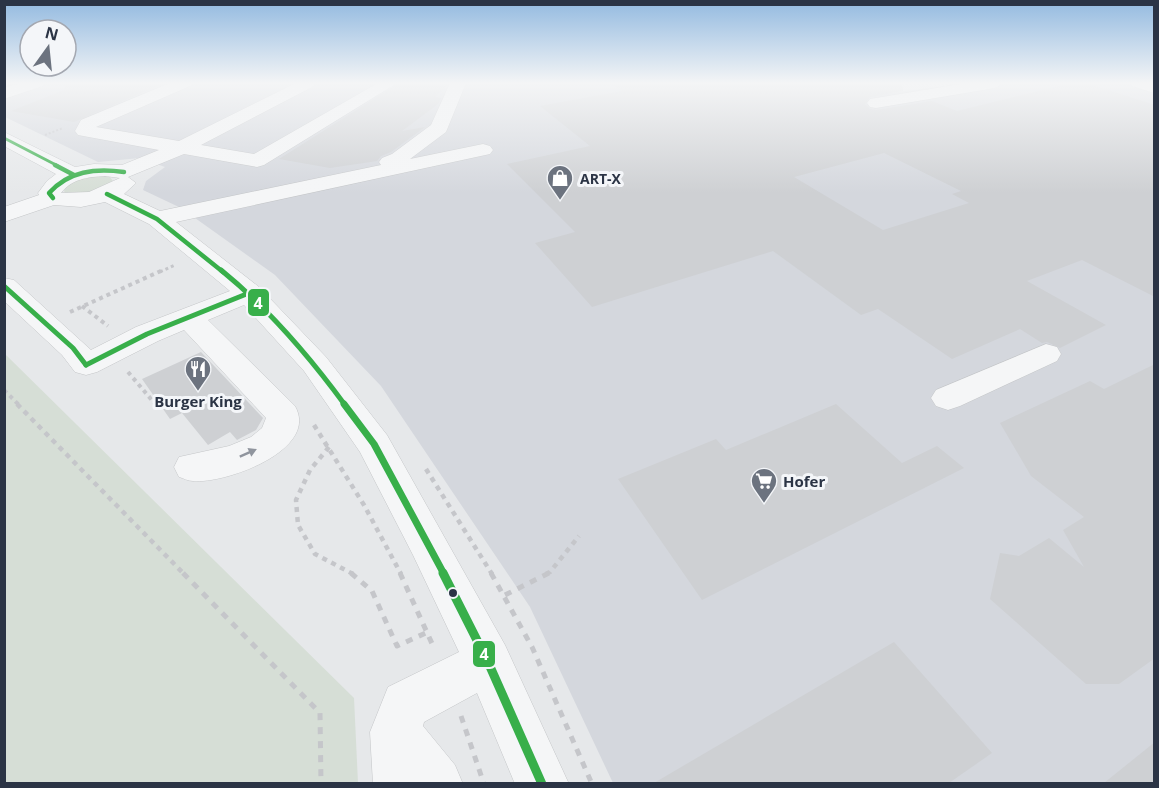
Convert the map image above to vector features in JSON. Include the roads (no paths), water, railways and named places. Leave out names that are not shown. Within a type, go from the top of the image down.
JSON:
[{"type":"street","points":[[98,120],[88,124],[85,131],[296,168],[334,171],[360,168],[399,158],[439,128],[442,120]]},
{"type":"street","points":[[53,198],[49,193],[53,186],[74,175],[102,170],[124,172],[181,148],[236,120]]},
{"type":"street","points":[[257,161],[326,120]]},
{"type":"street","points":[[4,138],[74,175]]},
{"type":"street","points":[[157,219],[483,150]]},
{"type":"street","points":[[4,215],[53,198],[76,201],[107,194],[126,183],[128,177],[124,172]]},
{"type":"street","points":[[107,194],[157,219],[249,293],[315,364],[374,444],[488,662],[542,783]]},
{"type":"street","points":[[4,286],[73,348],[86,365],[147,334],[249,293]]},
{"type":"street","points":[[188,317],[283,415],[284,423],[280,432],[266,445],[236,459],[208,467],[192,467]]},
{"type":"street","points":[[948,398],[1046,354]]},
{"type":"street","points":[[400,783],[395,732],[406,705],[488,662]]},
{"type":"street","points":[[395,732],[435,783]]},
{"type":"place","name":"ART-X","points":[[560,201]]},
{"type":"place","name":"Burger King","points":[[198,392]]},
{"type":"place","name":"Hofer","points":[[764,504]]}]
